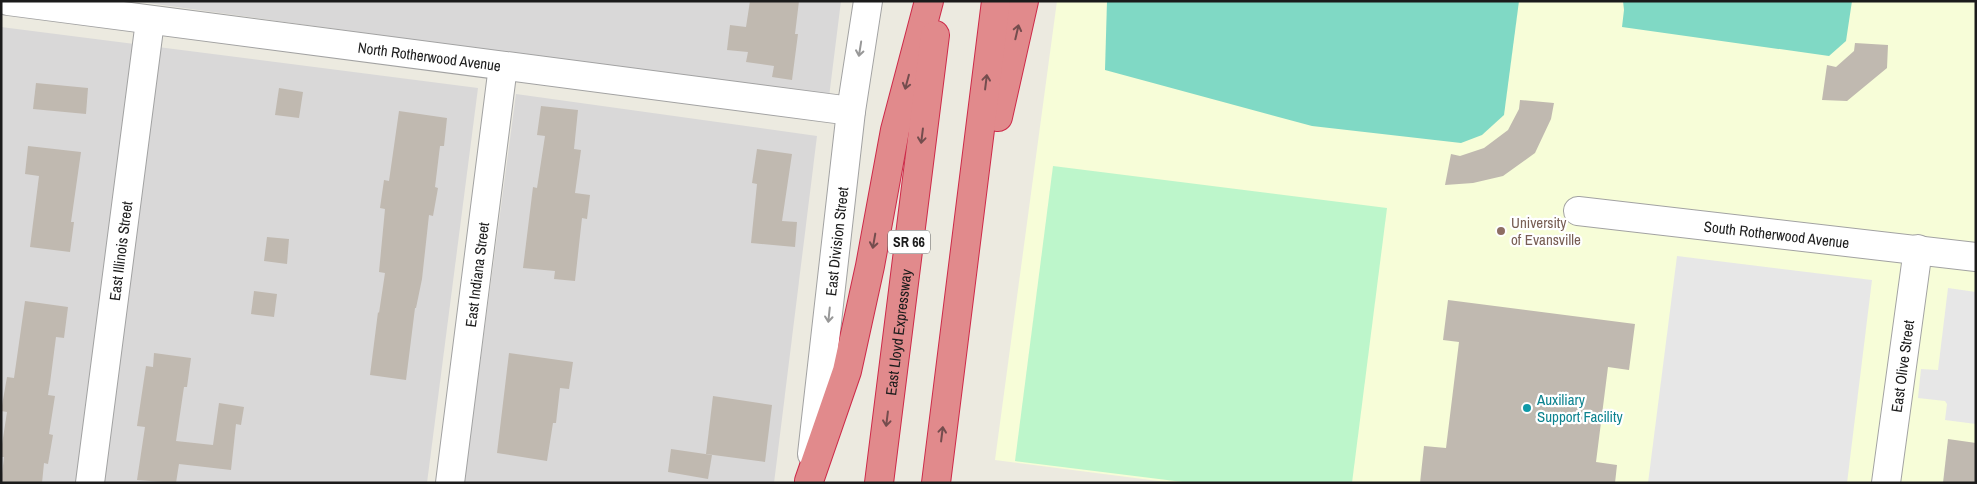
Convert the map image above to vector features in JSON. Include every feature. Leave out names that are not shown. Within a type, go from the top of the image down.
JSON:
[{"type":"highway","points":[[809,482],[847,371],[870,266],[894,130],[929,1]]},
{"type":"highway","name":"East Lloyd Expressway","points":[[879,483],[939,1]]},
{"type":"highway","points":[[936,483],[996,1]]},
{"type":"highway","points":[[963,267],[1024,1]]},
{"type":"street","name":"North Rotherwood Avenue","points":[[8,1],[851,111]]},
{"type":"street","name":"East Division Street","points":[[809,482],[851,111],[868,1]]},
{"type":"street","name":"East Illinois Street","points":[[90,483],[150,21]]},
{"type":"street","name":"East Indiana Street","points":[[450,483],[503,66]]},
{"type":"street","name":"South Rotherwood Avenue","points":[[1578,211],[1976,257]]},
{"type":"street","name":"East Olive Street","points":[[1886,483],[1918,250]]},
{"type":"shaded area","points":[[133,1],[841,1],[829,97]]},
{"type":"shaded area","name":"University of Evansville","points":[[1057,1],[1976,1],[1976,483],[1174,483],[995,460]]},
{"type":"shaded area","points":[[1107,1],[1519,1],[1504,115],[1482,135],[1461,143],[1312,126],[1105,70]]},
{"type":"shaded area","points":[[1623,1],[1852,1],[1846,41],[1829,56],[1622,27]]},
{"type":"shaded area","points":[[1,27],[478,88],[427,483],[1,483]]},
{"type":"shaded area","points":[[516,94],[817,136],[774,483],[464,483]]},
{"type":"shaded area","points":[[1053,166],[1387,208],[1352,483],[1191,483],[1015,461]]},
{"type":"shaded area","points":[[1677,256],[1872,280],[1847,483],[1648,483]]},
{"type":"shaded area","points":[[1948,288],[1976,292],[1976,424],[1945,420],[1947,404],[1945,401],[1918,398],[1921,369],[1938,370]]},
{"type":"building","points":[[750,1],[799,1],[795,34],[798,34],[792,80],[772,77],[774,66],[746,62],[748,52],[727,50],[730,25],[746,27]]},
{"type":"building","points":[[1855,43],[1888,45],[1887,68],[1847,101],[1822,100],[1827,65],[1836,67],[1854,51]]},
{"type":"building","points":[[36,83],[88,88],[86,114],[33,109]]},
{"type":"building","points":[[279,88],[303,92],[299,118],[275,115]]},
{"type":"building","points":[[1520,100],[1554,103],[1551,119],[1535,153],[1503,176],[1473,183],[1445,185],[1451,154],[1460,156],[1484,148],[1508,130],[1519,109]]},
{"type":"building","points":[[541,106],[578,110],[574,149],[581,150],[575,193],[590,195],[587,219],[582,218],[575,281],[554,279],[555,271],[523,268],[533,187],[537,188],[545,136],[537,135]]},
{"type":"building","points":[[399,111],[447,118],[444,146],[440,146],[435,187],[438,188],[433,216],[429,215],[422,279],[415,308],[406,380],[370,375],[385,273],[379,272],[385,209],[380,208],[384,180],[389,181]]},
{"type":"building","points":[[28,146],[81,152],[71,222],[74,222],[70,252],[30,247],[39,176],[25,174]]},
{"type":"building","points":[[757,149],[792,154],[782,221],[797,222],[795,247],[751,243],[757,184],[752,183]]},
{"type":"building","points":[[267,237],[289,239],[287,264],[264,261]]},
{"type":"building","points":[[254,291],[277,294],[274,317],[251,314]]},
{"type":"building","name":"Auxiliary Support Facility","points":[[1448,300],[1635,324],[1629,370],[1608,367],[1596,462],[1617,465],[1615,483],[1420,483],[1424,446],[1446,448],[1459,342],[1443,340]]},
{"type":"building","points":[[25,301],[68,307],[64,338],[56,337],[48,395],[55,396],[49,434],[53,435],[48,464],[44,463],[42,483],[1,483],[4,457],[1,457],[1,451],[7,412],[1,411],[7,377],[14,378]]},
{"type":"building","points":[[154,353],[191,358],[187,387],[184,387],[176,441],[213,445],[219,403],[244,407],[241,425],[236,424],[231,470],[179,464],[176,483],[137,480],[145,427],[137,426],[146,366],[153,367]]},
{"type":"building","points":[[509,353],[573,362],[569,389],[560,388],[556,423],[553,423],[547,461],[497,453]]},
{"type":"building","points":[[713,396],[772,405],[765,462],[706,454]]},
{"type":"building","points":[[1948,439],[1976,443],[1976,483],[1943,483]]},
{"type":"building","points":[[671,449],[712,455],[708,479],[668,472]]},
{"type":"place","name":"University of Evansville","points":[[1501,231]]},
{"type":"place","name":"Auxiliary Support Facility","points":[[1527,408]]}]
